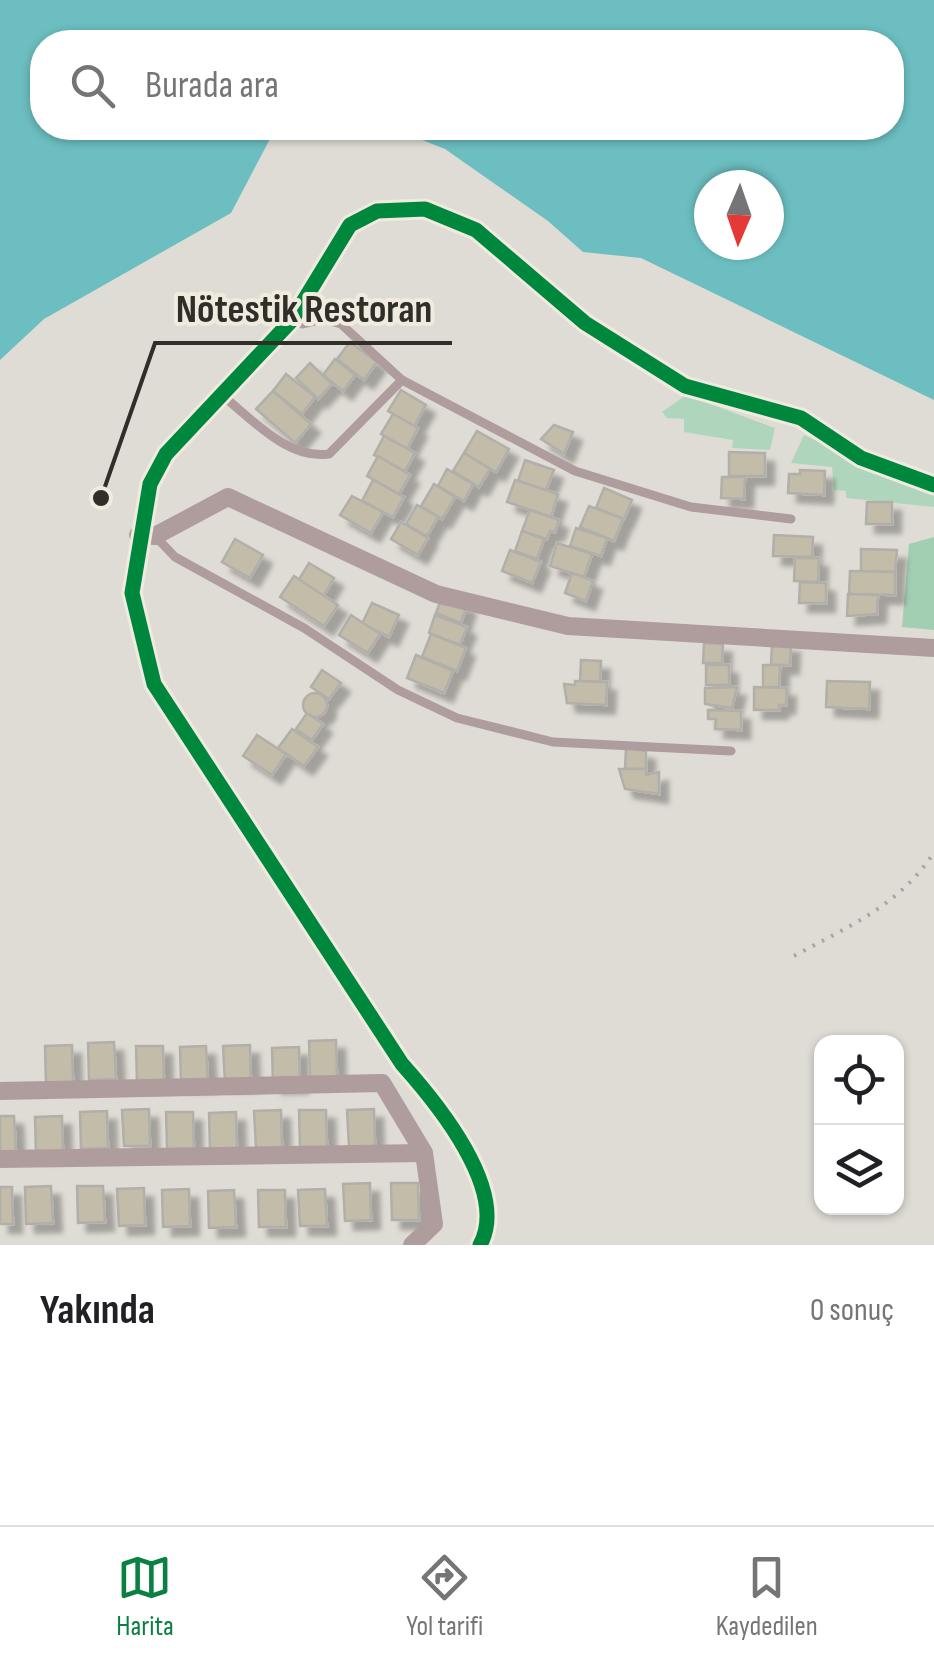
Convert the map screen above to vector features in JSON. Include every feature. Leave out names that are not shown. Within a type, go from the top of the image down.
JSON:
[{"type":"street","points":[[480,1245],[488,1216],[481,1187],[449,1117],[402,1064],[154,684],[132,593],[147,535],[150,484],[166,454],[292,320],[350,225],[377,211],[425,208],[476,230],[585,323],[685,386],[801,418],[862,458],[934,485]]},
{"type":"street","points":[[147,535],[228,497],[436,594],[568,626],[934,648]]},
{"type":"street","points":[[0,1091],[382,1083],[424,1153],[434,1224],[412,1245]]},
{"type":"street","points":[[0,1159],[424,1153]]},
{"type":"lane","points":[[292,320],[297,324],[315,319],[341,324],[402,380],[515,442],[610,485],[691,508],[791,519]]},
{"type":"lane","points":[[222,396],[296,452],[323,455],[330,454],[402,380]]},
{"type":"lane","points":[[147,535],[175,557],[304,628],[398,690],[458,718],[552,742],[731,751]]},
{"type":"path","points":[[794,956],[880,910],[918,878],[934,852]]},
{"type":"green space","points":[[686,395],[775,428],[770,450],[732,448],[733,440],[684,432],[684,419],[667,418],[662,412]]},
{"type":"green space","points":[[804,435],[934,495],[934,507],[846,498],[846,491],[834,490],[832,467],[791,463]]},
{"type":"green space","points":[[934,537],[934,630],[902,627],[909,544]]},
{"type":"water","points":[[0,0],[934,0],[934,400],[641,258],[583,252],[548,221],[445,149],[422,140],[904,140],[904,30],[30,30],[30,140],[269,140],[231,213],[44,319],[0,360]]},
{"type":"building","points":[[350,342],[377,362],[364,380],[337,359]]},
{"type":"building","points":[[335,359],[355,375],[343,391],[323,375]]},
{"type":"building","points":[[310,363],[332,384],[318,399],[296,378]]},
{"type":"building","points":[[286,374],[315,397],[302,414],[273,391]]},
{"type":"building","points":[[401,390],[426,405],[414,426],[388,411]]},
{"type":"building","points":[[273,391],[311,424],[295,443],[256,409]]},
{"type":"building","points":[[393,414],[418,428],[407,449],[381,434]]},
{"type":"building","points":[[554,425],[573,432],[564,454],[541,439]]},
{"type":"building","points":[[477,431],[509,449],[496,472],[464,453]]},
{"type":"building","points":[[384,436],[415,453],[405,471],[374,455]]},
{"type":"building","points":[[729,452],[765,453],[765,476],[729,476]]},
{"type":"building","points":[[464,453],[490,469],[479,487],[453,471]]},
{"type":"building","points":[[378,456],[410,475],[399,494],[367,476]]},
{"type":"building","points":[[525,460],[554,470],[546,490],[518,481]]},
{"type":"building","points":[[447,469],[473,484],[464,501],[438,486]]},
{"type":"building","points":[[800,470],[825,471],[824,495],[788,493],[789,474],[800,474]]},
{"type":"building","points":[[722,477],[745,477],[744,499],[721,498]]},
{"type":"building","points":[[373,480],[404,497],[393,517],[362,501]]},
{"type":"building","points":[[515,480],[558,494],[551,517],[507,502]]},
{"type":"building","points":[[434,484],[455,497],[442,519],[421,506]]},
{"type":"building","points":[[604,488],[632,500],[624,519],[596,508]]},
{"type":"building","points":[[352,496],[383,512],[371,533],[340,515]]},
{"type":"building","points":[[867,502],[892,502],[892,524],[866,524]]},
{"type":"building","points":[[417,505],[438,517],[427,536],[406,524]]},
{"type":"building","points":[[589,506],[623,519],[614,541],[580,527]]},
{"type":"building","points":[[530,510],[559,520],[555,532],[550,531],[547,539],[522,531]]},
{"type":"building","points":[[401,522],[428,538],[418,555],[391,539]]},
{"type":"building","points":[[576,528],[607,538],[601,556],[570,546]]},
{"type":"building","points":[[522,531],[544,539],[537,559],[515,551]]},
{"type":"building","points":[[774,535],[813,537],[812,557],[773,556]]},
{"type":"building","points":[[235,539],[263,555],[250,578],[222,562]]},
{"type":"building","points":[[557,543],[592,554],[584,577],[550,566]]},
{"type":"building","points":[[861,549],[897,550],[895,572],[861,571]]},
{"type":"building","points":[[510,550],[541,562],[532,583],[502,571]]},
{"type":"building","points":[[795,558],[819,558],[818,582],[794,581]]},
{"type":"building","points":[[309,563],[334,578],[323,597],[298,581]]},
{"type":"building","points":[[850,571],[895,572],[895,595],[849,594]]},
{"type":"building","points":[[572,573],[593,581],[586,601],[565,593]]},
{"type":"building","points":[[294,576],[338,605],[324,626],[280,597]]},
{"type":"building","points":[[800,582],[826,583],[826,603],[799,603]]},
{"type":"building","points":[[848,594],[878,595],[877,614],[847,616]]},
{"type":"building","points":[[442,596],[467,605],[461,623],[436,613]]},
{"type":"building","points":[[372,603],[399,615],[389,637],[362,624]]},
{"type":"building","points":[[351,615],[380,634],[368,653],[339,635]]},
{"type":"building","points":[[435,615],[467,627],[460,645],[429,633]]},
{"type":"building","points":[[431,634],[466,648],[457,671],[422,657]]},
{"type":"building","points":[[704,643],[723,644],[722,663],[703,663]]},
{"type":"building","points":[[772,643],[791,644],[790,665],[771,665]]},
{"type":"building","points":[[416,655],[453,671],[444,693],[407,678]]},
{"type":"building","points":[[581,660],[601,661],[600,682],[580,681]]},
{"type":"building","points":[[706,665],[729,665],[729,685],[706,685]]},
{"type":"building","points":[[763,665],[780,665],[779,687],[763,687]]},
{"type":"building","points":[[322,670],[341,683],[329,699],[311,687]]},
{"type":"building","points":[[575,681],[607,682],[606,705],[567,703],[564,684],[575,685]]},
{"type":"building","points":[[827,681],[870,682],[869,709],[826,707]]},
{"type":"building","points":[[737,687],[732,708],[705,704],[705,688]]},
{"type":"building","points":[[754,687],[787,688],[786,705],[779,705],[779,710],[754,710]]},
{"type":"building","points":[[315,693],[327,705],[315,717],[303,705]]},
{"type":"building","points":[[708,710],[741,711],[741,730],[715,729],[716,719],[708,719]]},
{"type":"building","points":[[307,713],[323,724],[312,740],[296,729]]},
{"type":"building","points":[[292,729],[318,747],[304,766],[278,748]]},
{"type":"building","points":[[257,735],[286,754],[272,775],[243,756]]},
{"type":"building","points":[[626,748],[646,751],[646,769],[625,769]]},
{"type":"building","points":[[619,769],[646,769],[646,775],[659,772],[659,794],[625,789]]},
{"type":"building","points":[[336,1040],[337,1077],[310,1078],[309,1041]]},
{"type":"building","points":[[114,1042],[116,1079],[89,1080],[88,1043]]},
{"type":"building","points":[[72,1045],[73,1082],[46,1083],[45,1046]]},
{"type":"building","points":[[250,1045],[251,1082],[225,1083],[223,1046]]},
{"type":"building","points":[[136,1046],[163,1046],[164,1082],[137,1083]]},
{"type":"building","points":[[206,1046],[208,1083],[181,1084],[180,1047]]},
{"type":"building","points":[[299,1047],[300,1084],[273,1085],[272,1048]]},
{"type":"building","points":[[149,1109],[150,1146],[124,1146],[122,1110]]},
{"type":"building","points":[[374,1109],[375,1146],[349,1147],[347,1110]]},
{"type":"building","points":[[281,1110],[282,1147],[256,1148],[254,1111]]},
{"type":"building","points":[[299,1110],[326,1110],[327,1147],[300,1147]]},
{"type":"building","points":[[107,1111],[108,1148],[81,1149],[80,1112]]},
{"type":"building","points":[[166,1112],[193,1112],[194,1149],[167,1149]]},
{"type":"building","points":[[236,1112],[237,1149],[210,1150],[209,1113]]},
{"type":"building","points":[[0,1116],[14,1116],[16,1152],[0,1153]]},
{"type":"building","points":[[62,1116],[63,1153],[36,1154],[35,1117]]},
{"type":"building","points":[[370,1183],[371,1220],[345,1221],[343,1184]]},
{"type":"building","points":[[391,1183],[418,1183],[419,1220],[392,1220]]},
{"type":"building","points":[[51,1186],[53,1223],[26,1224],[25,1187]]},
{"type":"building","points":[[77,1186],[103,1186],[105,1222],[78,1223]]},
{"type":"building","points":[[0,1187],[12,1187],[13,1224],[0,1224]]},
{"type":"building","points":[[144,1188],[145,1225],[119,1226],[117,1189]]},
{"type":"building","points":[[189,1189],[190,1226],[163,1227],[162,1190]]},
{"type":"building","points":[[325,1189],[327,1226],[300,1226],[298,1190]]},
{"type":"building","points":[[234,1190],[236,1227],[209,1228],[208,1191]]},
{"type":"building","points":[[258,1190],[285,1190],[286,1227],[259,1227]]},
{"type":"cycle path","points":[[480,1245],[487,1223],[485,1199],[465,1148],[402,1064],[154,684],[132,593],[150,484],[166,454],[292,320],[350,225],[377,211],[425,209],[476,230],[585,323],[685,386],[801,418],[861,458],[934,485]]},
{"type":"place","name":"Nötestik Restoran","points":[[101,498]]}]
